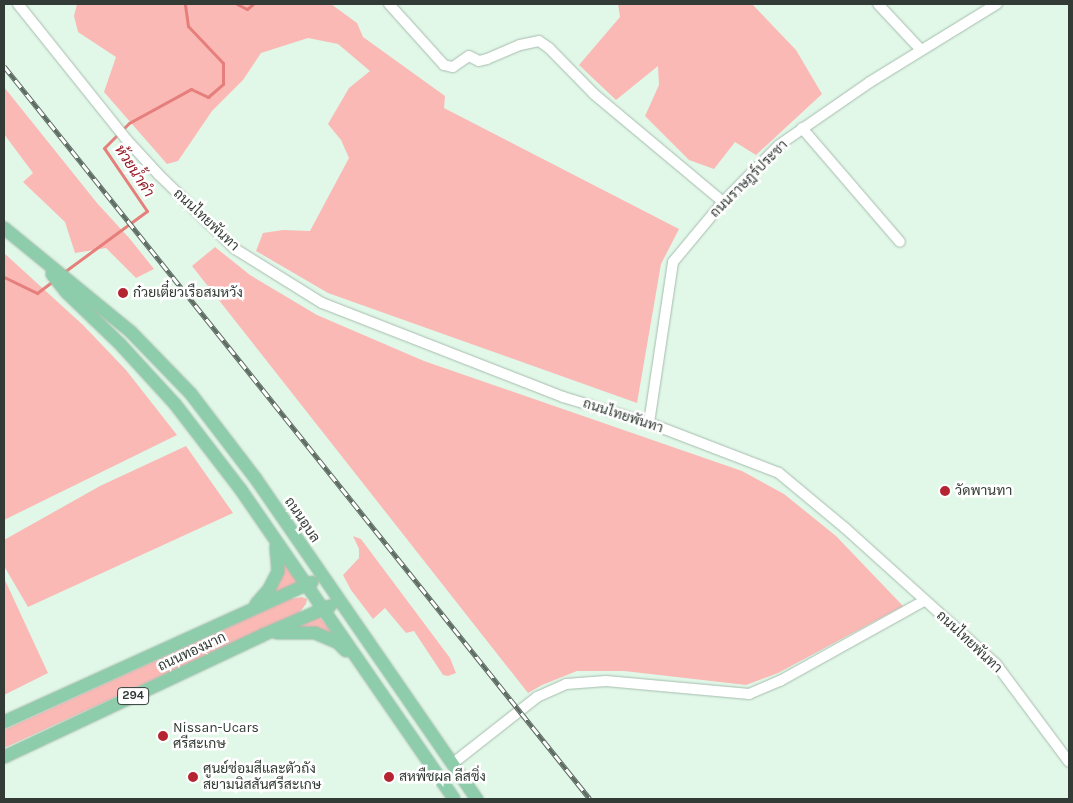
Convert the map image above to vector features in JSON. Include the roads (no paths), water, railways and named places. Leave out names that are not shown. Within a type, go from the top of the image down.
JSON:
[{"type":"main road","points":[[4,228],[70,288],[175,404],[241,490],[275,542],[454,799]]},
{"type":"main road","name":"ถนนอุบล","points":[[70,288],[131,332],[191,394],[256,479],[477,799]]},
{"type":"main road","points":[[252,607],[269,589],[278,571],[279,559],[275,542]]},
{"type":"main road","name":"ถนนทองมาก","points":[[4,722],[252,607],[323,577]]},
{"type":"main road","name":"ถนนทองมาก","points":[[4,758],[263,635],[340,601]]},
{"type":"main road","points":[[263,635],[315,632],[338,643],[364,669]]},
{"type":"street","name":"ถนนไทยพันทา","points":[[18,4],[127,140],[158,174],[235,249],[322,303],[564,397],[649,423],[779,473],[845,528],[996,664],[1069,762]]},
{"type":"street","points":[[389,4],[444,65],[452,67],[469,56],[479,61],[520,45],[539,41],[549,48],[594,94],[723,202]]},
{"type":"street","points":[[878,4],[921,50]]},
{"type":"street","name":"ถนนราษฎร์ประชา","points":[[649,423],[673,262],[723,202],[779,145],[921,50],[997,4]]},
{"type":"street","points":[[802,128],[900,242]]},
{"type":"street","points":[[452,764],[537,696],[566,684],[606,681],[749,694],[780,681],[924,601]]},
{"type":"waterway","name":"ห้วยน้ำคำ","points":[[64,272],[147,211],[104,148],[129,123],[191,89],[208,97],[223,84],[223,63],[188,26],[185,4]]},
{"type":"waterway","name":"ห้วยน้ำคำ","points":[[237,4],[247,9],[253,4]]},
{"type":"waterway","name":"ห้วยน้ำคำ","points":[[4,277],[37,293],[53,281]]},
{"type":"railway","points":[[4,66],[590,799]]},
{"type":"place","name":"ก๋วยเตี๋ยวเรือสมหวัง","points":[[123,293]]},
{"type":"place","name":"วัดพานทา","points":[[945,491]]},
{"type":"place","name":"Nissan-Ucars ศรีสะเกษ","points":[[163,736]]},
{"type":"place","name":"ศูนย์ซ่อมสีและตัวถัง สยามนิสสันศรีสะเกษ","points":[[193,777]]},
{"type":"place","name":"สหพืชผล ลีสซิ่ง","points":[[389,777]]}]
